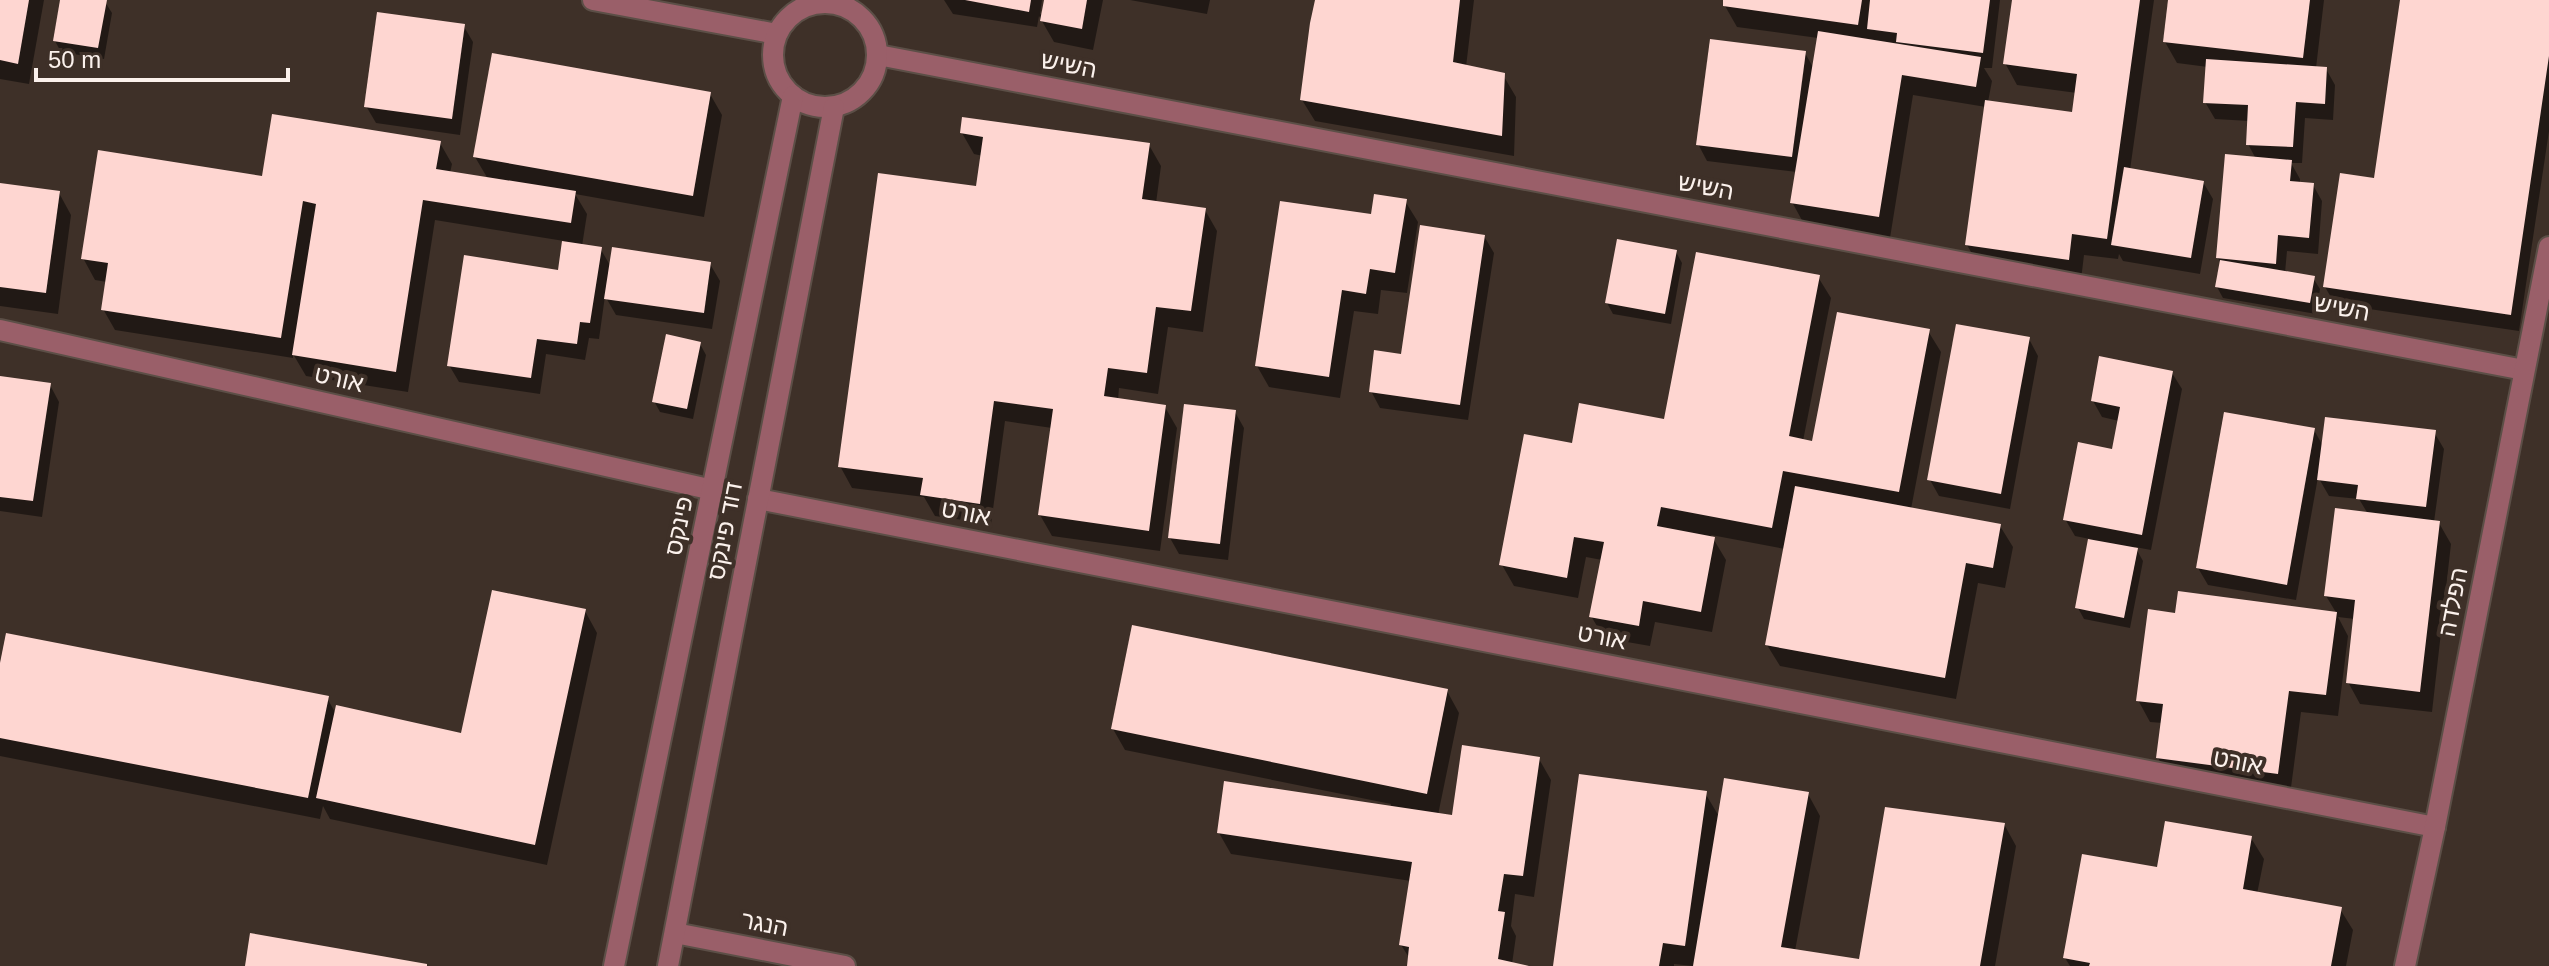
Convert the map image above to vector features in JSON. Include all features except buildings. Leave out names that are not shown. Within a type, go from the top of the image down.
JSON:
[{"type":"street","points":[[593,0],[777,34]]},
{"type":"street","points":[[816,2],[861,8],[875,38],[878,55],[874,73],[865,89],[851,101],[834,107],[809,105],[793,96],[782,86],[775,69],[773,51],[777,34],[785,21],[799,9],[816,2]]},
{"type":"street","name":"השיש","points":[[878,55],[2524,370]]},
{"type":"street","name":"פינקס","points":[[614,966],[793,96]]},
{"type":"street","name":"דוד פינקס","points":[[668,966],[834,107]]},
{"type":"street","name":"הפלדה","points":[[2405,966],[2549,247]]},
{"type":"street","name":"אורט","points":[[0,330],[713,490]]},
{"type":"street","name":"אורט","points":[[758,499],[2435,827]]},
{"type":"street","name":"הנגר","points":[[675,933],[845,966]]}]
